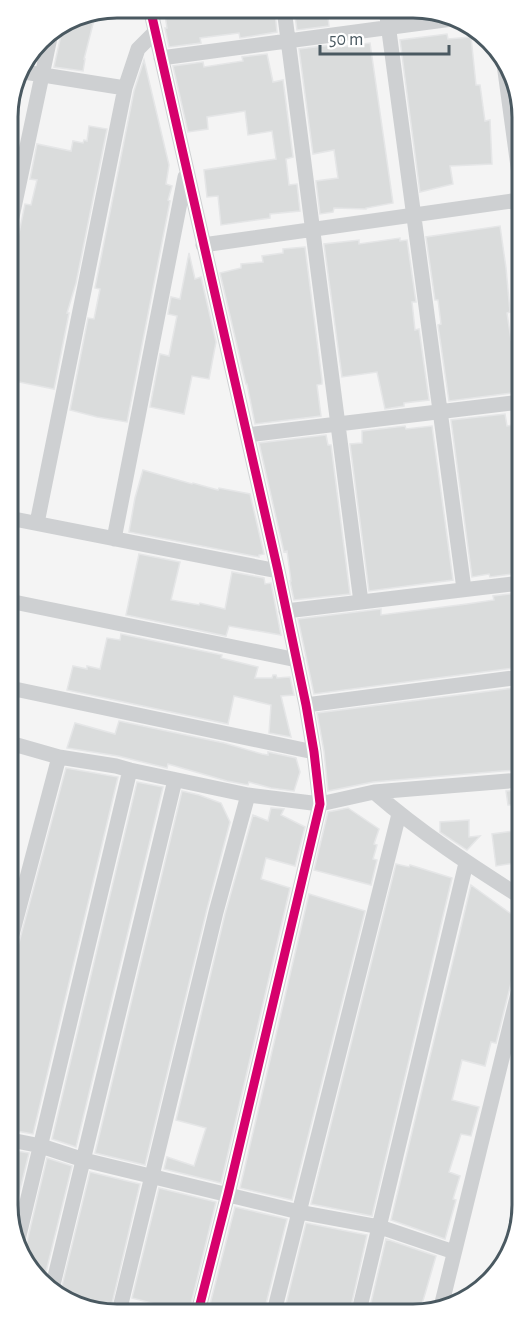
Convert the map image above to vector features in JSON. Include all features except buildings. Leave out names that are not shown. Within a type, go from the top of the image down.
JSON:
[{"type":"street","points":[[152,18],[278,571],[306,705],[320,804],[200,1304]]},
{"type":"street","points":[[285,18],[361,602]]},
{"type":"street","points":[[387,18],[464,589]]},
{"type":"street","points":[[161,58],[437,21]]},
{"type":"street","points":[[37,524],[125,88],[138,49],[155,33]]},
{"type":"street","points":[[18,188],[48,46]]},
{"type":"street","points":[[29,73],[125,88]]},
{"type":"street","points":[[507,86],[512,123]]},
{"type":"street","points":[[114,539],[186,171]]},
{"type":"street","points":[[203,245],[512,201]]},
{"type":"street","points":[[247,435],[512,403]]},
{"type":"street","points":[[18,520],[278,571]]},
{"type":"street","points":[[286,611],[512,584]]},
{"type":"street","points":[[18,603],[297,660]]},
{"type":"street","points":[[306,705],[512,678]]},
{"type":"street","points":[[18,690],[314,752]]},
{"type":"street","points":[[18,745],[59,757],[116,766],[248,795],[320,804],[374,792],[512,781]]},
{"type":"street","points":[[18,912],[59,757]]},
{"type":"street","points":[[21,1229],[130,770]]},
{"type":"street","points":[[54,1281],[175,780]]},
{"type":"street","points":[[374,792],[399,814],[466,863],[512,891]]},
{"type":"street","points":[[121,1304],[216,912],[248,795]]},
{"type":"street","points":[[276,1304],[399,814]]},
{"type":"street","points":[[360,1304],[466,863]]},
{"type":"street","points":[[443,1299],[512,1017]]},
{"type":"street","points":[[18,1141],[41,1146],[84,1160],[298,1212],[380,1227],[454,1252]]},
{"type":"cycle path","points":[[152,18],[278,571],[306,705],[320,804],[200,1304]]}]
